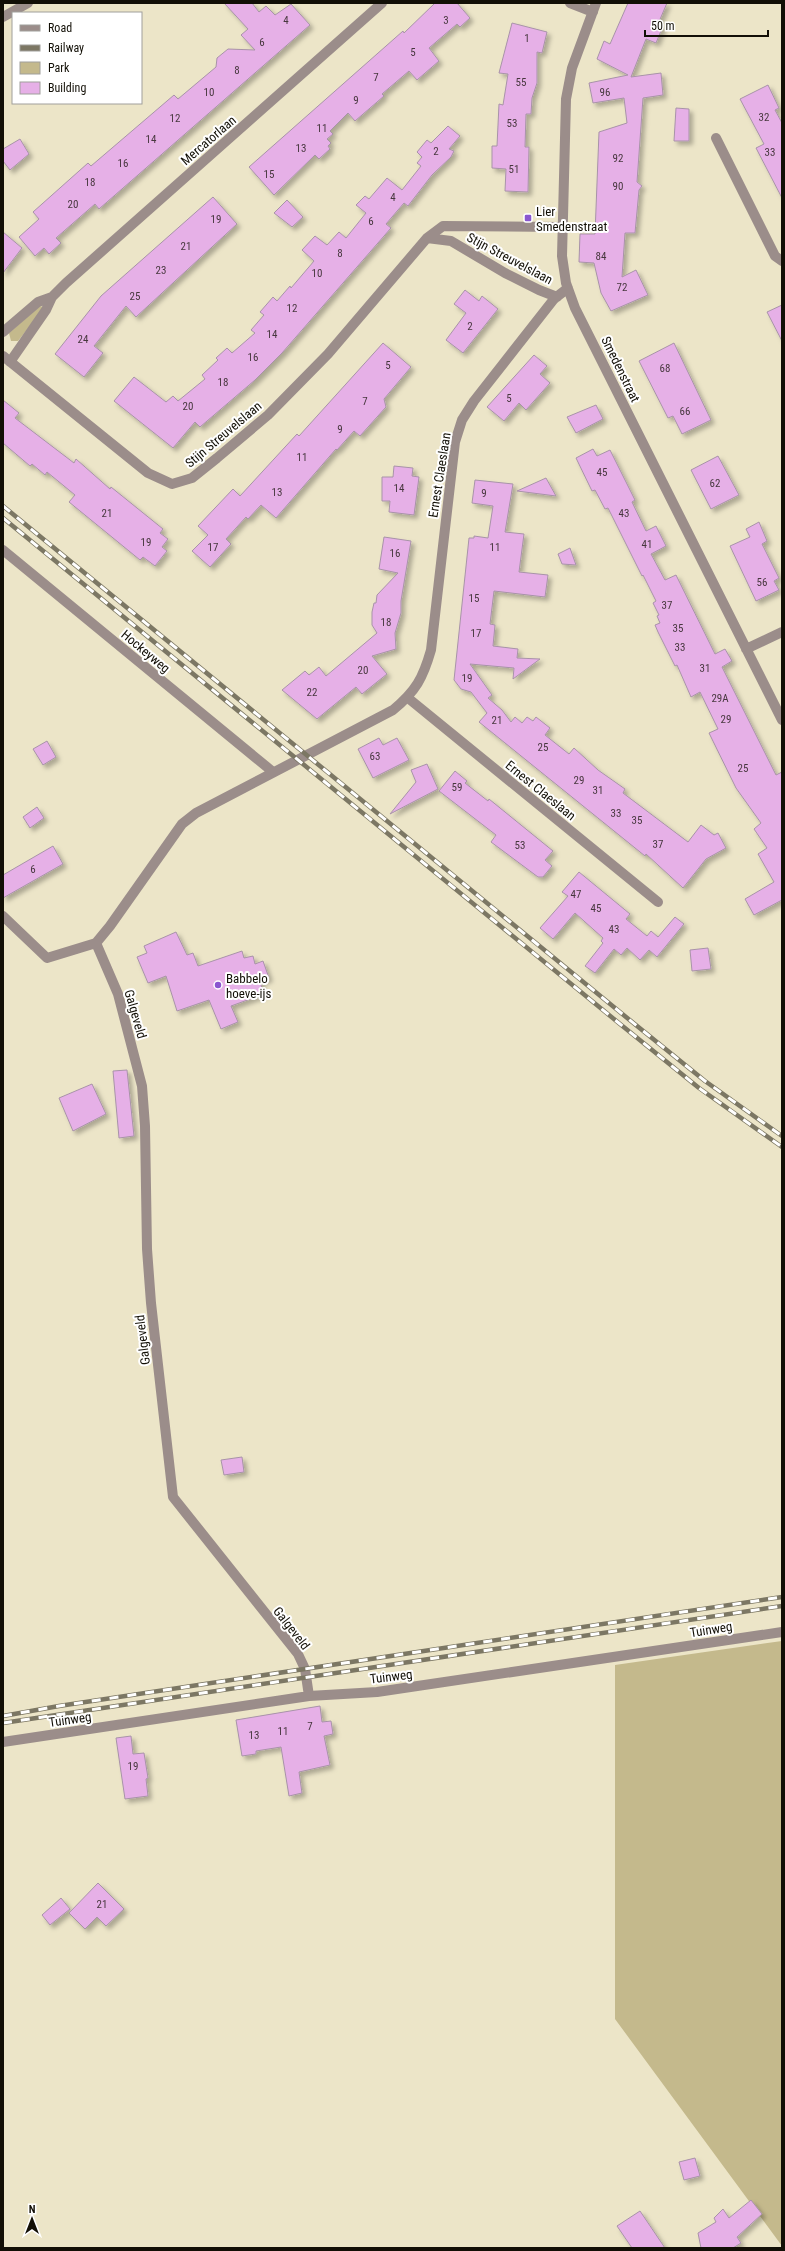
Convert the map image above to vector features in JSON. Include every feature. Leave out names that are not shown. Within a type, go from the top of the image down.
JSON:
[{"type":"street","points":[[3,17],[28,3]]},
{"type":"street","name":"Mercatorlaan","points":[[7,359],[38,323],[52,297],[382,3]]},
{"type":"street","points":[[570,3],[595,8]]},
{"type":"street","name":"Smedenstraat","points":[[595,8],[572,68],[566,99],[561,227],[562,263],[568,288],[575,308],[782,720]]},
{"type":"street","points":[[716,138],[775,256],[782,261]]},
{"type":"street","name":"Stijn Streuvelslaan","points":[[7,359],[148,473],[172,484],[192,478],[268,414],[328,354],[427,238],[443,226],[561,227]]},
{"type":"street","name":"Stijn Streuvelslaan","points":[[427,238],[450,241],[505,273],[557,297]]},
{"type":"street","name":"Ernest Claeslaan","points":[[273,772],[393,710],[408,698],[420,683],[431,650],[452,458],[462,420],[474,401],[557,297],[568,288]]},
{"type":"street","name":"Mercatorlaan","points":[[3,332],[38,302],[52,297]]},
{"type":"street","name":"Hockeyweg","points":[[3,550],[273,772]]},
{"type":"street","points":[[746,649],[782,632]]},
{"type":"street","name":"Ernest Claeslaan","points":[[408,698],[658,902]]},
{"type":"street","points":[[3,916],[47,958],[96,942],[110,926],[182,824],[196,813],[273,772]]},
{"type":"street","name":"Galgeveld","points":[[96,942],[118,994],[142,1086],[145,1126],[147,1249],[151,1303],[173,1497],[298,1654],[305,1669],[309,1696]]},
{"type":"street","name":"Tuinweg","points":[[3,1742],[309,1696],[377,1692],[782,1632]]},
{"type":"green space","points":[[40,306],[43,307],[43,309],[18,341],[11,341],[9,333]]},
{"type":"green space","points":[[782,1641],[782,2246],[615,2019],[615,1665]]},
{"type":"building","points":[[224,3],[252,3],[259,12],[266,6],[275,15],[291,4],[310,25],[99,209],[95,204],[56,238],[61,243],[49,254],[44,248],[35,256],[19,237],[39,219],[33,212],[88,163],[91,166],[174,95],[178,99],[216,67],[217,58],[228,49],[255,50],[241,35],[248,29]]},
{"type":"building","points":[[435,3],[457,3],[470,18],[460,27],[457,24],[429,48],[439,61],[417,80],[409,71],[382,94],[384,96],[355,121],[348,113],[330,131],[333,134],[327,139],[331,143],[328,146],[330,149],[319,159],[315,155],[274,195],[249,167],[403,31],[404,33]]},
{"type":"building","points":[[628,3],[667,3],[658,24],[663,26],[656,43],[646,39],[631,77],[661,73],[663,95],[643,98],[637,182],[642,186],[639,190],[635,233],[625,233],[622,277],[636,270],[648,295],[611,311],[601,293],[594,263],[579,262],[580,234],[595,234],[599,132],[627,123],[624,98],[593,103],[589,83],[628,75],[597,59],[604,41],[610,44]]},
{"type":"building","points":[[512,23],[547,32],[542,53],[537,52],[537,83],[532,98],[531,114],[526,114],[525,147],[529,147],[528,192],[505,191],[506,169],[492,168],[492,146],[497,146],[499,104],[503,105],[508,74],[499,73]]},
{"type":"building","points":[[768,85],[779,108],[775,110],[782,123],[782,198],[756,148],[764,144],[740,99]]},
{"type":"building","points":[[676,108],[689,109],[689,141],[674,141]]},
{"type":"building","points":[[448,126],[460,136],[449,149],[454,151],[451,157],[432,175],[408,206],[404,203],[386,224],[391,228],[282,353],[255,380],[200,427],[195,422],[173,448],[114,401],[134,377],[166,402],[173,396],[178,401],[205,379],[202,375],[218,360],[216,358],[227,348],[232,353],[255,333],[251,330],[264,315],[260,312],[273,297],[277,301],[290,286],[291,288],[314,261],[302,250],[315,236],[327,245],[339,232],[346,238],[366,213],[356,205],[365,196],[369,199],[387,178],[402,190],[421,166],[417,163],[422,157],[417,152],[427,140],[431,143]]},
{"type":"building","points":[[20,139],[29,154],[10,170],[3,161],[3,149]]},
{"type":"building","points":[[213,197],[237,224],[136,317],[126,306],[94,346],[103,353],[84,377],[55,354],[101,296]]},
{"type":"building","points":[[287,200],[303,217],[292,227],[274,213]]},
{"type":"building","points":[[3,232],[22,248],[3,273]]},
{"type":"building","points":[[465,290],[479,301],[482,296],[498,309],[463,353],[446,340],[466,313],[454,304]]},
{"type":"building","points":[[782,305],[782,341],[767,312]]},
{"type":"building","points":[[383,343],[411,367],[384,399],[386,407],[360,436],[354,431],[337,450],[336,449],[276,518],[261,505],[248,519],[246,517],[226,539],[231,544],[210,567],[192,551],[208,535],[198,526],[233,489],[240,496],[297,434],[299,436]]},
{"type":"building","points":[[674,343],[711,420],[682,434],[673,416],[668,418],[639,361]]},
{"type":"building","points":[[534,355],[547,366],[540,374],[550,383],[526,410],[519,403],[504,421],[487,407]]},
{"type":"building","points":[[3,400],[19,413],[15,418],[74,463],[76,459],[110,489],[111,487],[163,529],[160,533],[168,539],[162,547],[167,551],[155,566],[143,557],[140,560],[69,502],[75,495],[47,472],[45,475],[32,464],[30,466],[3,443]]},
{"type":"building","points":[[596,405],[603,419],[576,433],[567,417]]},
{"type":"building","points":[[593,449],[597,456],[610,450],[635,500],[632,502],[646,531],[656,526],[666,546],[651,554],[665,580],[676,575],[715,654],[725,649],[732,661],[722,667],[776,775],[782,772],[782,900],[754,915],[745,899],[774,882],[758,854],[767,848],[754,829],[761,823],[736,788],[709,733],[718,729],[700,692],[691,697],[677,665],[675,666],[658,632],[655,625],[660,623],[657,616],[659,615],[653,603],[656,601],[643,575],[642,576],[608,508],[605,509],[595,490],[592,491],[576,458]]},
{"type":"building","points":[[718,456],[739,495],[711,509],[691,470]]},
{"type":"building","points":[[394,466],[413,468],[412,476],[419,477],[414,515],[389,512],[390,501],[382,501],[382,477],[393,477]]},
{"type":"building","points":[[546,478],[556,496],[517,491]]},
{"type":"building","points":[[475,480],[513,484],[505,532],[524,534],[519,572],[548,575],[545,597],[494,591],[490,624],[495,625],[493,646],[518,649],[517,658],[540,659],[513,679],[514,668],[470,664],[492,695],[488,698],[502,710],[511,722],[515,717],[522,723],[527,717],[533,721],[536,717],[550,728],[545,735],[569,754],[574,748],[598,770],[625,789],[623,793],[688,842],[701,825],[714,835],[718,833],[726,848],[706,859],[683,888],[646,854],[645,856],[479,722],[487,713],[471,692],[461,689],[454,680],[469,538],[474,538],[474,536],[488,538],[493,506],[472,503]]},
{"type":"building","points":[[759,522],[767,541],[762,544],[779,578],[774,581],[779,590],[756,601],[730,546],[750,537],[746,529]]},
{"type":"building","points":[[384,537],[411,541],[401,601],[401,613],[395,633],[396,649],[372,656],[387,674],[362,694],[356,687],[317,719],[282,690],[305,671],[309,675],[319,667],[326,676],[377,633],[372,625],[374,603],[376,603],[377,595],[398,573],[379,569]]},
{"type":"building","points":[[570,548],[576,565],[562,564],[558,554]]},
{"type":"building","points":[[379,738],[383,745],[397,738],[409,760],[373,778],[358,749]]},
{"type":"building","points":[[47,741],[56,757],[43,765],[33,749]]},
{"type":"building","points":[[427,764],[438,789],[390,814],[416,782],[411,770]]},
{"type":"building","points":[[455,771],[467,781],[465,783],[488,801],[489,799],[553,851],[545,860],[552,866],[543,877],[538,877],[491,842],[496,835],[439,791]]},
{"type":"building","points":[[37,807],[44,818],[30,828],[23,817]]},
{"type":"building","points":[[53,846],[63,864],[3,898],[3,875]]},
{"type":"building","points":[[579,872],[630,914],[626,919],[647,936],[651,931],[658,937],[675,917],[684,924],[657,957],[649,950],[640,960],[627,948],[621,955],[614,949],[595,973],[585,966],[603,943],[601,941],[603,938],[575,913],[553,939],[540,928],[568,896],[562,892]]},
{"type":"building","points":[[176,932],[187,955],[193,953],[198,966],[242,951],[244,958],[253,956],[255,964],[263,961],[269,978],[260,982],[264,994],[231,1006],[238,1022],[221,1029],[209,1000],[177,1011],[166,976],[148,983],[137,957],[147,953],[144,946]]},
{"type":"building","points":[[708,948],[711,969],[692,971],[690,950]]},
{"type":"building","points":[[127,1070],[134,1136],[119,1138],[113,1071]]},
{"type":"building","points":[[92,1084],[106,1114],[73,1131],[59,1098]]},
{"type":"building","points":[[242,1457],[244,1472],[224,1475],[221,1460]]},
{"type":"building","points":[[320,1706],[322,1722],[331,1721],[333,1734],[324,1736],[330,1765],[299,1772],[302,1793],[289,1796],[281,1747],[256,1751],[256,1754],[242,1756],[236,1720]]},
{"type":"building","points":[[131,1736],[133,1754],[144,1753],[148,1778],[146,1779],[148,1796],[125,1799],[116,1738]]},
{"type":"building","points":[[98,1883],[124,1909],[106,1926],[97,1917],[85,1929],[69,1913]]},
{"type":"building","points":[[61,1898],[70,1909],[50,1925],[42,1915]]},
{"type":"building","points":[[695,2158],[700,2176],[684,2180],[679,2162]]},
{"type":"building","points":[[751,2200],[762,2214],[737,2237],[741,2243],[733,2248],[701,2248],[698,2233],[716,2222],[714,2218],[723,2209],[729,2218]]},
{"type":"building","points":[[640,2211],[665,2248],[632,2248],[617,2226]]},
{"type":"railway","points":[[3,506],[705,1081],[782,1136]]},
{"type":"railway","points":[[3,518],[699,1088],[782,1147]]},
{"type":"railway","points":[[3,1716],[59,1706],[782,1597]]},
{"type":"railway","points":[[3,1723],[782,1606]]},
{"type":"place","name":"Lier Smedenstraat","points":[[528,218]]},
{"type":"place","name":"Babbelo hoeve-ijs","points":[[218,985]]}]
